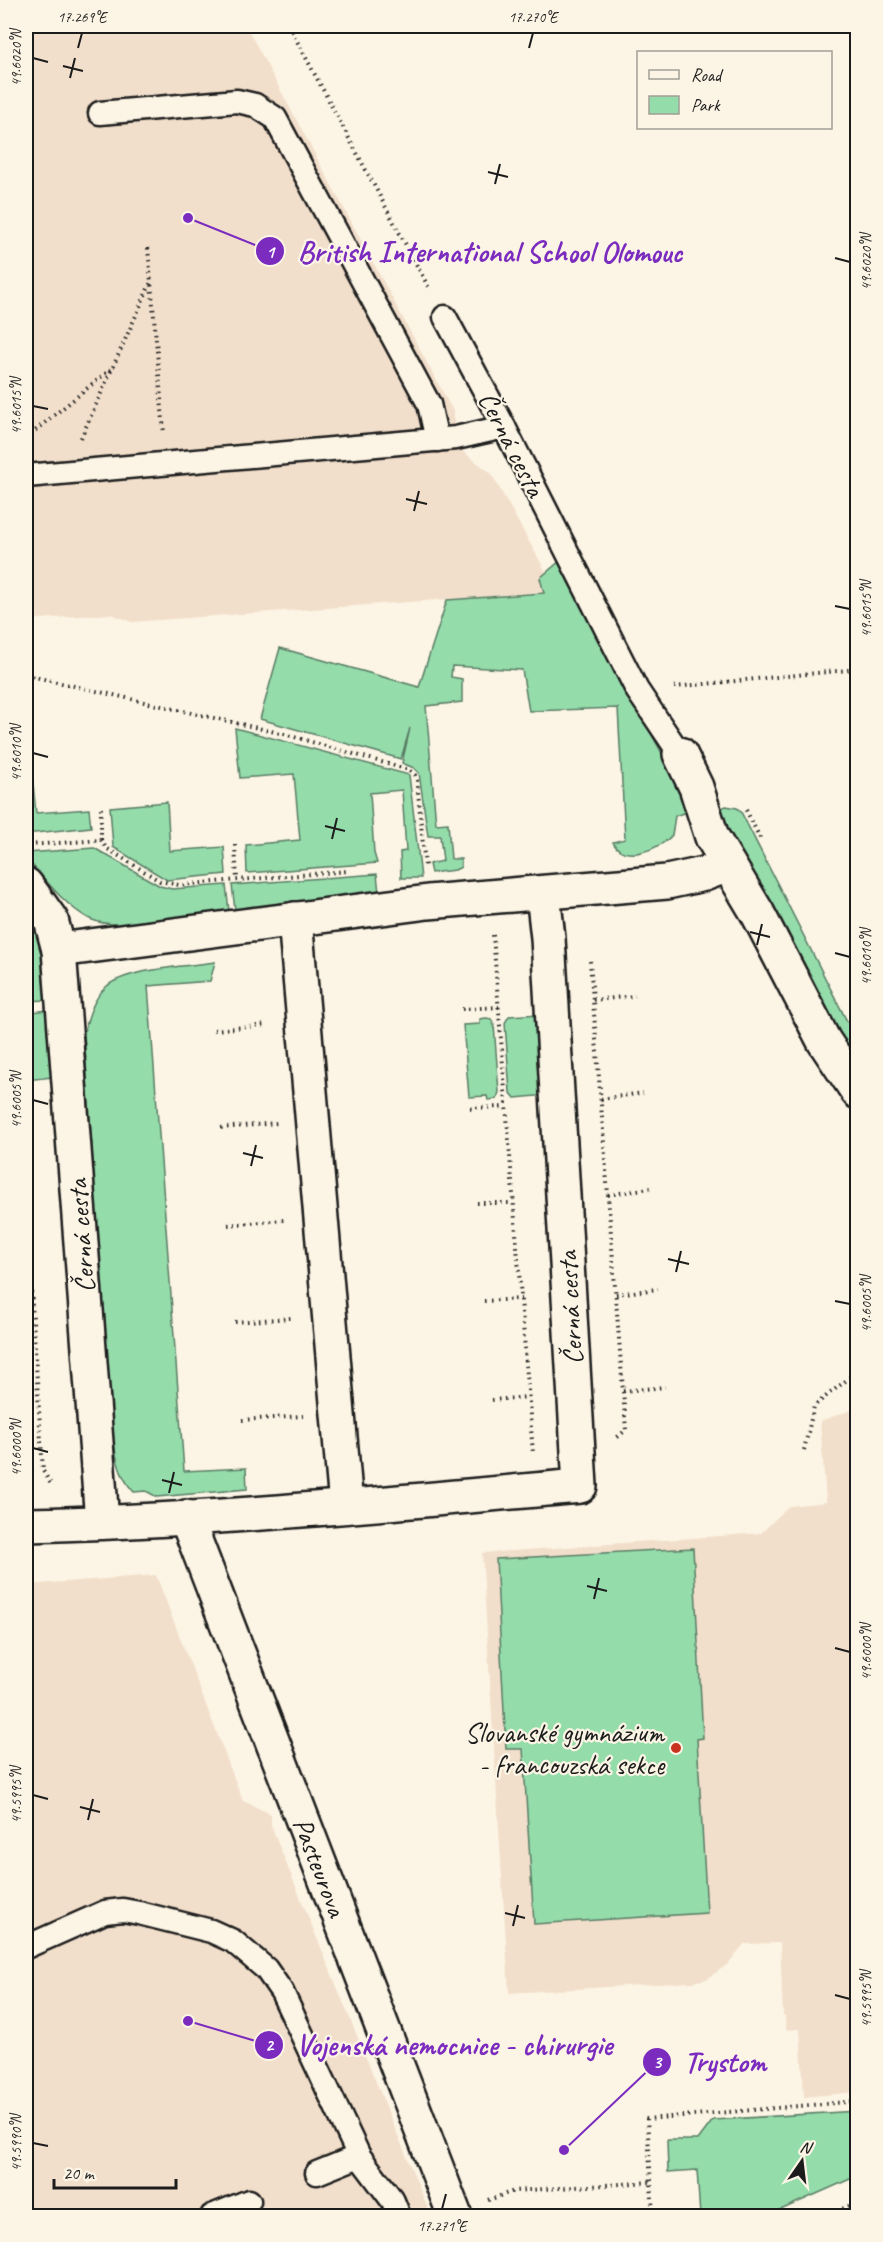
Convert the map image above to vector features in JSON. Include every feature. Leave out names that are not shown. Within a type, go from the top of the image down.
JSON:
[{"type":"street","name":"Černá cesta","points":[[680,754],[696,787],[712,837],[758,914],[824,1041],[858,1092]]},
{"type":"street","points":[[59,950],[428,902],[667,882],[704,874],[728,865]]},
{"type":"street","name":"Černá cesta","points":[[26,885],[51,920],[59,950],[102,1522]]},
{"type":"street","name":"Černá cesta","points":[[26,1525],[346,1506],[580,1486],[548,938],[543,894]]},
{"type":"street","points":[[295,919],[346,1506]]},
{"type":"street","name":"Pasteurova","points":[[186,1517],[468,2210]]},
{"type":"lane","points":[[100,113],[237,101],[255,105],[275,118],[429,404],[437,440]]},
{"type":"lane","name":"Černá cesta","points":[[445,317],[504,427],[637,690],[680,754]]},
{"type":"lane","points":[[26,476],[437,440],[504,427]]},
{"type":"lane","points":[[26,1947],[105,1912],[123,1910],[212,1931],[233,1941],[266,1969],[282,1992],[359,2156],[393,2200],[399,2217]]},
{"type":"lane","points":[[317,2173],[359,2156]]},
{"type":"lane","points":[[212,2217],[249,2201]]},
{"type":"path","points":[[289,26],[445,317]]},
{"type":"path","points":[[148,248],[166,464]]},
{"type":"path","points":[[65,473],[151,282]]},
{"type":"path","points":[[26,438],[113,367]]},
{"type":"path","points":[[637,690],[858,669]]},
{"type":"path","points":[[26,675],[284,734],[409,770],[415,775],[417,781],[428,902]]},
{"type":"path","points":[[101,808],[101,840],[106,848],[167,884],[354,871]]},
{"type":"path","points":[[26,846],[101,840]]},
{"type":"path","points":[[235,845],[237,880]]},
{"type":"path","points":[[493,932],[533,1460]]},
{"type":"path","points":[[590,962],[626,1430],[612,1442]]},
{"type":"path","points":[[593,1000],[635,996]]},
{"type":"path","points":[[462,1010],[499,1008]]},
{"type":"path","points":[[601,1099],[643,1093]]},
{"type":"path","points":[[470,1108],[506,1107]]},
{"type":"path","points":[[221,1128],[278,1122]]},
{"type":"path","points":[[608,1194],[650,1188]]},
{"type":"path","points":[[477,1203],[513,1203]]},
{"type":"path","points":[[26,1214],[43,1471],[58,1495]]},
{"type":"path","points":[[228,1225],[285,1220]]},
{"type":"path","points":[[616,1294],[658,1289]]},
{"type":"path","points":[[484,1301],[521,1299]]},
{"type":"path","points":[[235,1322],[292,1318]]},
{"type":"path","points":[[804,1450],[814,1406],[858,1371]]},
{"type":"path","points":[[623,1391],[665,1387]]},
{"type":"path","points":[[492,1400],[528,1397]]},
{"type":"path","points":[[653,2217],[647,2119],[858,2101]]},
{"type":"path","points":[[468,2210],[514,2191],[651,2182]]},
{"type":"path","points":[[826,2217],[858,2202]]},
{"type":"shaded area","points":[[26,26],[246,26],[453,411],[458,448],[491,473],[550,579],[547,592],[132,622],[111,614],[26,620]]},
{"type":"shaded area","name":"Slovanské gymnázium - francouzská sekce","points":[[857,1408],[857,2092],[804,2097],[800,2029],[786,2030],[785,2016],[783,2016],[780,1943],[744,1944],[728,1964],[707,1979],[692,1982],[509,1993],[482,1553],[761,1533],[789,1506],[826,1502],[820,1421]]},
{"type":"shaded area","points":[[156,1575],[243,1801],[271,1814],[271,1826],[431,2216],[26,2216],[26,1585]]},
{"type":"green space","points":[[560,561],[578,592],[577,598],[681,788],[689,811],[675,816],[672,835],[659,845],[633,853],[618,849],[613,842],[625,839],[618,708],[529,711],[522,670],[452,666],[451,677],[462,679],[462,702],[426,706],[436,824],[448,823],[451,859],[461,859],[461,867],[455,870],[431,873],[429,864],[443,861],[440,836],[428,836],[419,773],[402,763],[410,728],[401,759],[260,719],[280,648],[419,687],[447,600],[544,593],[540,578]]},
{"type":"green space","points":[[235,728],[409,775],[421,878],[401,878],[400,852],[406,851],[402,790],[370,793],[374,853],[377,863],[247,873],[246,845],[300,840],[294,774],[240,778]]},
{"type":"green space","points":[[26,764],[31,764],[36,813],[89,809],[91,827],[26,834]]},
{"type":"green space","points":[[167,802],[170,851],[224,847],[226,874],[167,880],[113,847],[110,807]]},
{"type":"green space","points":[[726,806],[737,808],[741,812],[857,1041],[857,1073],[717,810]]},
{"type":"green space","points":[[94,848],[160,886],[172,889],[226,885],[229,911],[137,924],[101,922],[88,918],[70,906],[26,858],[27,853]]},
{"type":"green space","points":[[377,874],[379,893],[235,910],[232,885]]},
{"type":"green space","points":[[26,910],[40,942],[47,1000],[26,1001]]},
{"type":"green space","points":[[215,962],[210,981],[148,986],[184,1471],[246,1468],[247,1489],[157,1497],[146,1491],[134,1492],[128,1485],[117,1460],[111,1424],[84,1033],[94,1003],[106,987],[115,981],[142,972]]},
{"type":"green space","points":[[47,1010],[52,1077],[26,1080],[26,1013]]},
{"type":"green space","points":[[540,1014],[547,1095],[515,1098],[510,1092],[505,1023],[509,1016]]},
{"type":"green space","points":[[480,1019],[491,1019],[494,1025],[499,1092],[497,1099],[488,1100],[487,1096],[469,1097],[463,1025],[480,1024]]},
{"type":"green space","points":[[693,1548],[703,1738],[697,1739],[707,1913],[534,1924],[523,1749],[506,1749],[496,1559]]},
{"type":"green space","points":[[857,2111],[857,2176],[767,2216],[700,2216],[697,2170],[668,2172],[667,2140],[698,2140],[713,2120]]},
{"type":"place","name":"British International School Olomouc","points":[[188,218]]},
{"type":"place","name":"Slovanské gymnázium - francouzská sekce","points":[[676,1748]]},
{"type":"place","name":"Vojenská nemocnice - chirurgie","points":[[188,2021]]},
{"type":"place","name":"Trystom","points":[[564,2150]]}]
